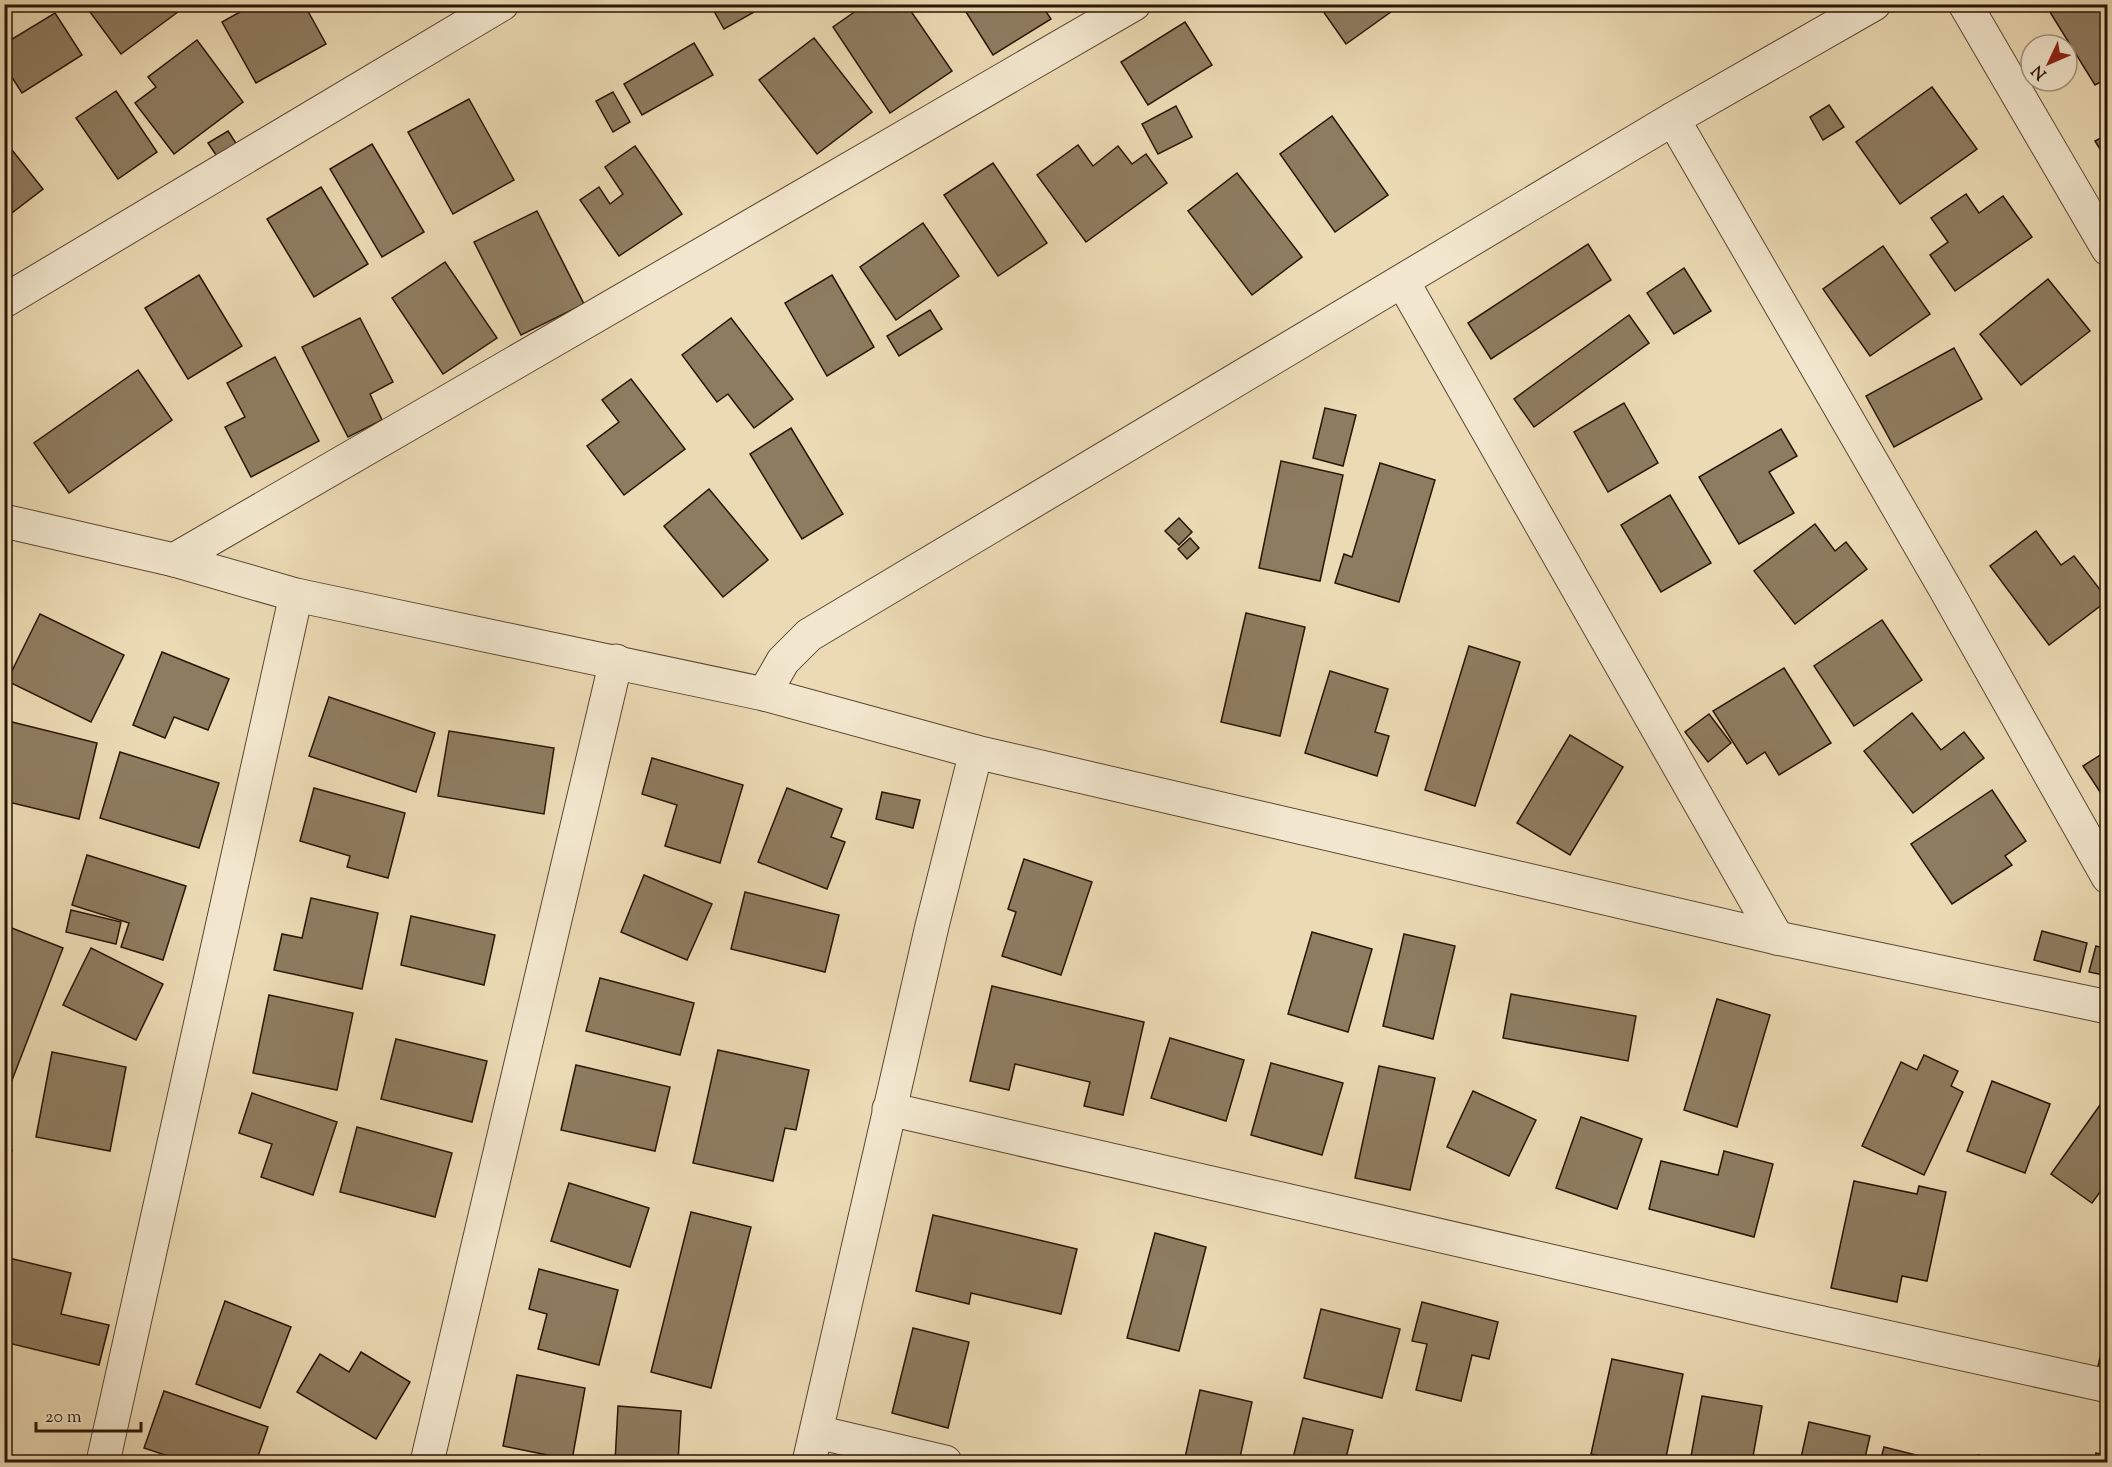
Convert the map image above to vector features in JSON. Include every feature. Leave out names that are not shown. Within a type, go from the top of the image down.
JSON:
[{"type":"street","points":[[4,302],[502,4]]},
{"type":"street","points":[[174,560],[1134,4]]},
{"type":"street","points":[[764,694],[783,661],[809,635],[1673,119],[1874,4]]},
{"type":"street","points":[[1965,4],[2108,249]]},
{"type":"street","points":[[1673,119],[1946,590],[2108,877]]},
{"type":"street","points":[[1403,282],[1777,938]]},
{"type":"street","points":[[4,521],[174,560],[296,595],[764,694],[976,752],[1777,938],[2108,1007]]},
{"type":"street","points":[[103,1462],[296,595]]},
{"type":"street","points":[[427,1462],[616,661]]},
{"type":"street","points":[[945,1462],[813,1447],[889,1108],[976,752]]},
{"type":"street","points":[[889,1108],[1752,1307],[2108,1386]]},
{"type":"building","points":[[93,4],[184,4],[186,6],[121,54],[87,8]]},
{"type":"building","points":[[254,4],[304,4],[326,44],[256,83],[222,22]]},
{"type":"building","points":[[710,4],[768,4],[724,29]]},
{"type":"building","points":[[866,4],[906,4],[952,71],[890,113],[833,27]]},
{"type":"building","points":[[961,4],[1041,4],[1051,19],[993,55]]},
{"type":"building","points":[[1071,4],[1088,4],[1076,12]]},
{"type":"building","points":[[1318,4],[1402,4],[1346,44]]},
{"type":"building","points":[[2045,4],[2108,4],[2108,78],[2095,85],[2079,59],[2079,33],[2063,33]]},
{"type":"building","points":[[55,13],[82,55],[22,93],[4,65],[4,44]]},
{"type":"building","points":[[1185,22],[1212,65],[1148,105],[1121,62]]},
{"type":"building","points":[[814,38],[872,112],[817,154],[759,80]]},
{"type":"building","points":[[197,40],[243,102],[174,154],[135,103],[156,87],[148,77]]},
{"type":"building","points":[[694,43],[713,75],[642,115],[624,84]]},
{"type":"building","points":[[1932,87],[1977,149],[1900,204],[1856,142]]},
{"type":"building","points":[[116,91],[157,152],[118,179],[76,118]]},
{"type":"building","points":[[613,92],[630,122],[613,132],[596,101]]},
{"type":"building","points":[[469,99],[514,180],[453,214],[408,132]]},
{"type":"building","points":[[1829,105],[1844,127],[1823,140],[1810,117]]},
{"type":"building","points":[[1176,106],[1192,137],[1158,154],[1142,124]]},
{"type":"building","points":[[1332,116],[1388,195],[1335,232],[1280,154]]},
{"type":"building","points":[[228,131],[243,154],[224,167],[208,143]]},
{"type":"building","points":[[2108,134],[2108,162],[2095,141]]},
{"type":"building","points":[[372,144],[424,232],[382,257],[330,169]]},
{"type":"building","points":[[8,145],[43,189],[4,219],[4,148]]},
{"type":"building","points":[[1078,145],[1093,166],[1118,146],[1132,164],[1146,154],[1167,183],[1086,242],[1037,175]]},
{"type":"building","points":[[635,146],[682,214],[619,256],[580,200],[599,187],[610,204],[623,194],[605,167]]},
{"type":"building","points":[[993,163],[1047,243],[998,276],[944,195]]},
{"type":"building","points":[[1237,173],[1302,257],[1252,295],[1188,211]]},
{"type":"building","points":[[321,187],[368,264],[314,297],[267,219]]},
{"type":"building","points":[[1966,194],[1979,213],[2003,196],[2032,237],[1955,291],[1930,255],[1948,242],[1931,218]]},
{"type":"building","points":[[537,211],[584,304],[521,335],[474,242]]},
{"type":"building","points":[[923,223],[959,276],[896,320],[860,267]]},
{"type":"building","points":[[1588,244],[1611,280],[1491,359],[1468,323]]},
{"type":"building","points":[[1883,246],[1930,314],[1870,356],[1823,289]]},
{"type":"building","points":[[445,262],[497,338],[443,374],[392,298]]},
{"type":"building","points":[[1684,268],[1711,311],[1674,334],[1647,293]]},
{"type":"building","points":[[199,275],[242,346],[188,379],[145,308]]},
{"type":"building","points":[[832,275],[874,347],[827,376],[785,303]]},
{"type":"building","points":[[2048,279],[2090,331],[2021,385],[1980,334]]},
{"type":"building","points":[[930,310],[942,329],[899,356],[887,336]]},
{"type":"building","points":[[1629,315],[1649,343],[1534,427],[1514,399]]},
{"type":"building","points":[[360,318],[393,382],[370,394],[382,420],[348,437],[302,347]]},
{"type":"building","points":[[731,318],[793,399],[754,428],[728,394],[717,402],[682,355]]},
{"type":"building","points":[[1954,348],[1982,399],[1894,447],[1866,396]]},
{"type":"building","points":[[275,357],[319,441],[251,477],[225,427],[245,417],[227,383]]},
{"type":"building","points":[[138,370],[172,420],[69,493],[34,443]]},
{"type":"building","points":[[631,379],[685,449],[624,495],[587,446],[619,422],[602,400]]},
{"type":"building","points":[[1624,403],[1658,463],[1608,492],[1574,432]]},
{"type":"building","points":[[1325,408],[1356,415],[1343,466],[1313,458]]},
{"type":"building","points":[[791,428],[843,514],[802,539],[750,454]]},
{"type":"building","points":[[1781,429],[1797,456],[1769,472],[1794,513],[1739,544],[1699,477]]},
{"type":"building","points":[[1281,461],[1343,475],[1320,581],[1259,568]]},
{"type":"building","points":[[1380,463],[1435,480],[1399,602],[1335,583],[1344,554],[1352,557]]},
{"type":"building","points":[[709,489],[768,560],[723,597],[664,526]]},
{"type":"building","points":[[1670,495],[1711,563],[1661,592],[1621,525]]},
{"type":"building","points":[[1179,518],[1192,532],[1179,545],[1165,531]]},
{"type":"building","points":[[1815,524],[1835,551],[1846,542],[1867,569],[1795,624],[1754,571]]},
{"type":"building","points":[[2036,531],[2061,565],[2074,556],[2108,600],[2049,645],[1990,566]]},
{"type":"building","points":[[1190,538],[1199,548],[1187,559],[1178,549]]},
{"type":"building","points":[[1246,613],[1305,627],[1280,736],[1221,722]]},
{"type":"building","points":[[40,614],[124,655],[91,722],[7,681]]},
{"type":"building","points":[[1882,620],[1922,680],[1854,726],[1814,666]]},
{"type":"building","points":[[1469,646],[1520,662],[1475,806],[1425,790]]},
{"type":"building","points":[[162,652],[229,679],[208,730],[174,717],[165,738],[133,725]]},
{"type":"building","points":[[1784,668],[1831,743],[1779,775],[1765,752],[1747,764],[1713,711]]},
{"type":"building","points":[[1330,671],[1388,689],[1375,732],[1389,736],[1377,776],[1305,753]]},
{"type":"building","points":[[329,697],[435,733],[416,792],[309,756]]},
{"type":"building","points":[[1912,713],[1941,750],[1964,732],[1984,758],[1913,813],[1864,751]]},
{"type":"building","points":[[1709,714],[1731,743],[1708,762],[1685,732]]},
{"type":"building","points":[[8,721],[97,743],[79,819],[4,801],[4,735]]},
{"type":"building","points":[[449,731],[554,748],[544,814],[438,796]]},
{"type":"building","points":[[1570,735],[1623,767],[1570,855],[1517,823]]},
{"type":"building","points":[[2108,750],[2108,804],[2083,766]]},
{"type":"building","points":[[120,752],[219,783],[199,848],[100,818]]},
{"type":"building","points":[[652,758],[743,785],[720,863],[665,846],[677,805],[642,794]]},
{"type":"building","points":[[314,788],[405,813],[388,878],[347,867],[350,856],[300,841]]},
{"type":"building","points":[[787,788],[842,809],[831,837],[845,842],[827,889],[758,862]]},
{"type":"building","points":[[1992,790],[2026,841],[2005,856],[2012,865],[1952,904],[1911,844]]},
{"type":"building","points":[[882,792],[920,800],[913,828],[876,819]]},
{"type":"building","points":[[87,855],[186,886],[163,960],[121,947],[129,923],[72,905]]},
{"type":"building","points":[[1024,859],[1092,882],[1061,975],[1002,956],[1016,912],[1008,909]]},
{"type":"building","points":[[644,875],[712,904],[687,960],[621,932]]},
{"type":"building","points":[[745,892],[839,915],[825,972],[731,949]]},
{"type":"building","points":[[311,898],[378,913],[362,989],[274,970],[282,934],[302,938]]},
{"type":"building","points":[[71,910],[121,922],[116,944],[66,932]]},
{"type":"building","points":[[411,916],[495,935],[484,985],[401,965]]},
{"type":"building","points":[[4,925],[63,948],[4,1101]]},
{"type":"building","points":[[2042,931],[2087,943],[2080,972],[2034,960]]},
{"type":"building","points":[[1312,932],[1372,949],[1348,1032],[1288,1014]]},
{"type":"building","points":[[1404,934],[1455,946],[1433,1039],[1383,1026]]},
{"type":"building","points":[[2096,946],[2108,949],[2108,976],[2089,972]]},
{"type":"building","points":[[91,948],[163,984],[136,1040],[63,1005]]},
{"type":"building","points":[[600,978],[694,1003],[680,1055],[586,1031]]},
{"type":"building","points":[[992,986],[1144,1022],[1123,1115],[1084,1106],[1090,1082],[1015,1064],[1009,1090],[970,1081]]},
{"type":"building","points":[[1511,994],[1636,1016],[1628,1061],[1503,1038]]},
{"type":"building","points":[[269,995],[353,1013],[337,1090],[253,1073]]},
{"type":"building","points":[[1717,999],[1770,1015],[1737,1127],[1684,1110]]},
{"type":"building","points":[[1170,1038],[1244,1060],[1226,1121],[1151,1098]]},
{"type":"building","points":[[396,1039],[487,1061],[472,1122],[381,1099]]},
{"type":"building","points":[[718,1050],[809,1070],[796,1130],[785,1128],[773,1181],[693,1163]]},
{"type":"building","points":[[52,1052],[126,1067],[110,1151],[36,1137]]},
{"type":"building","points":[[1924,1055],[1958,1071],[1951,1086],[1963,1092],[1924,1175],[1862,1146],[1901,1062],[1917,1070]]},
{"type":"building","points":[[1271,1063],[1343,1083],[1322,1155],[1251,1135]]},
{"type":"building","points":[[576,1065],[670,1087],[655,1151],[561,1130]]},
{"type":"building","points":[[1379,1066],[1435,1078],[1410,1190],[1355,1178]]},
{"type":"building","points":[[1992,1081],[2050,1104],[2025,1173],[1967,1151]]},
{"type":"building","points":[[1473,1091],[1536,1120],[1509,1176],[1447,1147]]},
{"type":"building","points":[[252,1093],[337,1122],[313,1195],[261,1177],[272,1144],[239,1133]]},
{"type":"building","points":[[2105,1098],[2108,1099],[2108,1181],[2092,1203],[2051,1174]]},
{"type":"building","points":[[1581,1117],[1642,1139],[1617,1209],[1556,1188]]},
{"type":"building","points":[[357,1127],[452,1153],[435,1217],[340,1192]]},
{"type":"building","points":[[4,1148],[12,1150],[4,1180]]},
{"type":"building","points":[[1724,1151],[1773,1164],[1754,1237],[1649,1209],[1661,1161],[1718,1175]]},
{"type":"building","points":[[1854,1181],[1917,1194],[1919,1186],[1946,1192],[1927,1281],[1902,1276],[1897,1302],[1831,1288]]},
{"type":"building","points":[[569,1183],[649,1208],[630,1267],[551,1241]]},
{"type":"building","points":[[691,1212],[751,1227],[711,1388],[651,1372]]},
{"type":"building","points":[[933,1215],[1077,1249],[1061,1314],[971,1293],[969,1304],[916,1291]]},
{"type":"building","points":[[1155,1233],[1206,1247],[1179,1351],[1127,1338]]},
{"type":"building","points":[[9,1258],[71,1273],[61,1314],[109,1325],[99,1365],[4,1342],[4,1276]]},
{"type":"building","points":[[539,1269],[618,1290],[599,1365],[538,1349],[547,1314],[529,1309]]},
{"type":"building","points":[[225,1301],[291,1327],[260,1408],[196,1384]]},
{"type":"building","points":[[1422,1302],[1498,1322],[1489,1359],[1472,1355],[1461,1401],[1416,1390],[1427,1344],[1412,1341]]},
{"type":"building","points":[[1321,1309],[1400,1329],[1382,1398],[1304,1378]]},
{"type":"building","points":[[913,1328],[969,1342],[948,1428],[892,1413]]},
{"type":"building","points":[[2103,1344],[2108,1345],[2108,1374],[2097,1371]]},
{"type":"building","points":[[361,1352],[410,1382],[376,1439],[297,1392],[320,1354],[349,1372]]},
{"type":"building","points":[[1612,1359],[1683,1374],[1665,1462],[1629,1462],[1591,1454]]},
{"type":"building","points":[[517,1375],[585,1388],[572,1460],[503,1446]]},
{"type":"building","points":[[1200,1390],[1252,1402],[1239,1462],[1184,1462]]},
{"type":"building","points":[[164,1391],[268,1427],[256,1462],[186,1462],[144,1448]]},
{"type":"building","points":[[1702,1396],[1762,1406],[1752,1462],[1690,1462]]},
{"type":"building","points":[[618,1406],[681,1411],[678,1462],[615,1462]]},
{"type":"building","points":[[1303,1418],[1353,1430],[1345,1462],[1292,1462]]},
{"type":"building","points":[[1809,1422],[1870,1436],[1864,1462],[1800,1462]]},
{"type":"building","points":[[1884,1447],[1944,1462],[1880,1462]]},
{"type":"building","points":[[2096,1453],[2108,1456],[2108,1462],[2094,1462]]},
{"type":"building","points":[[1978,1455],[2007,1462],[1977,1462]]}]
